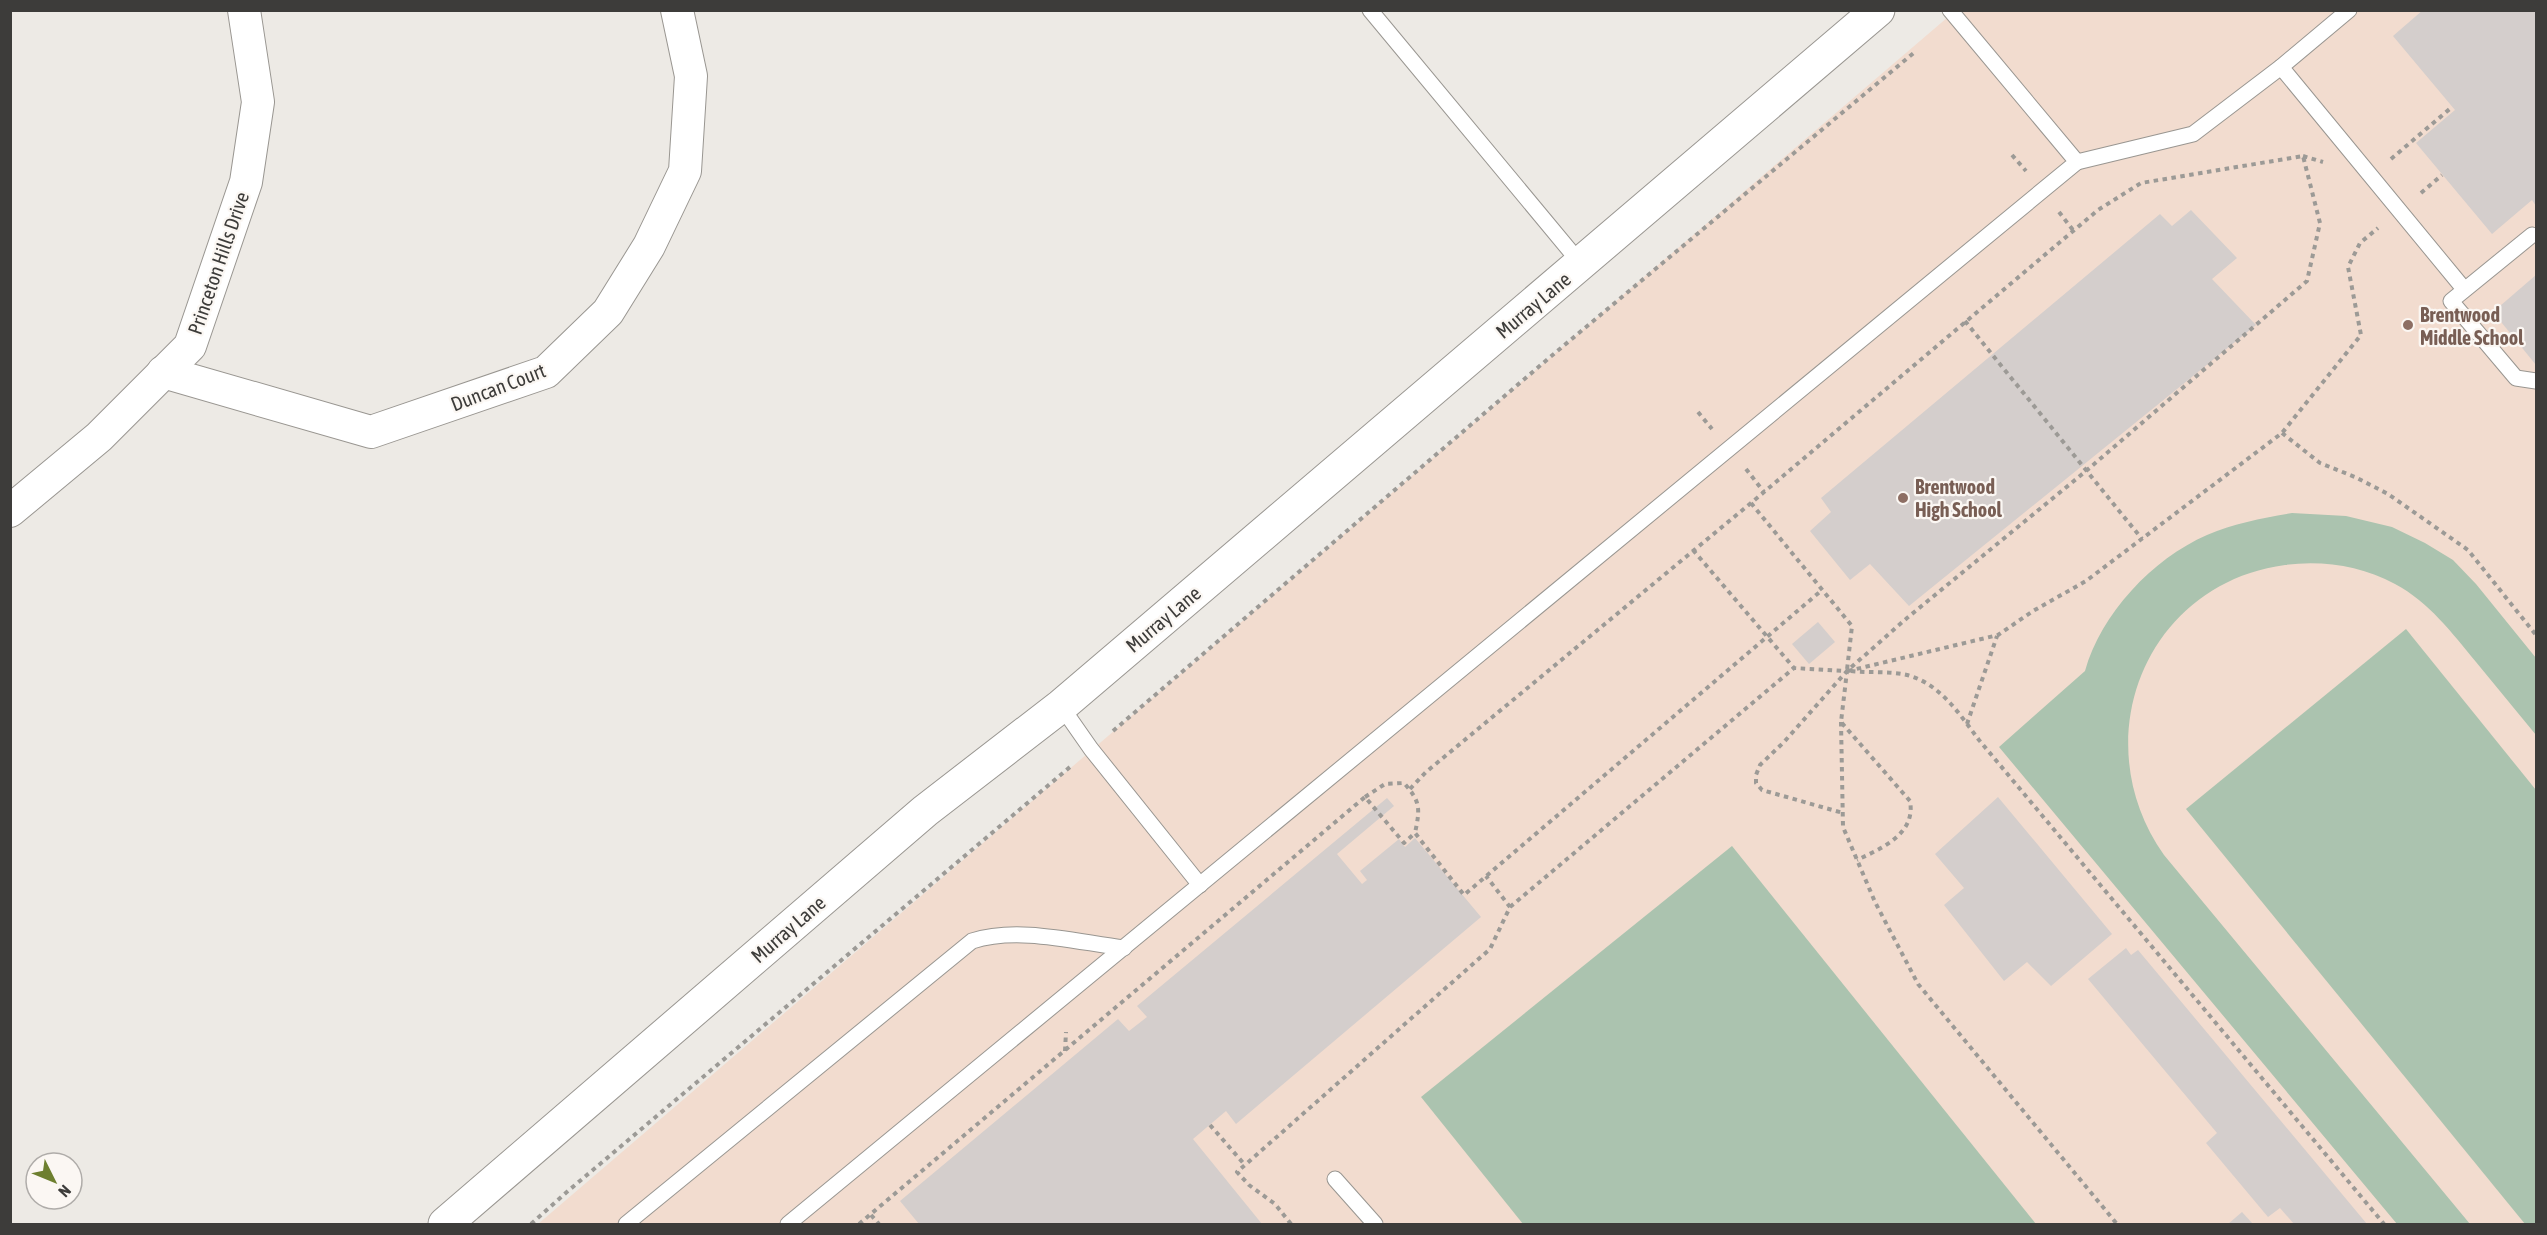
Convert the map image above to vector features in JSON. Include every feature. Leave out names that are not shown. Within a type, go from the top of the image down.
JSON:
[{"type":"main road","name":"Murray Lane","points":[[445,1224],[925,811],[1061,706],[1878,10]]},
{"type":"street","name":"Princeton Hills Drive","points":[[10,511],[99,437],[190,346],[246,182],[258,102],[244,10]]},
{"type":"street","name":"Duncan Court","points":[[163,372],[371,432],[546,372],[608,312],[649,246],[685,171],[691,76],[677,10]]},
{"type":"lane","points":[[1370,10],[1581,264]]},
{"type":"lane","points":[[1950,10],[2077,162]]},
{"type":"lane","points":[[788,1224],[2077,162],[2193,134],[2349,10]]},
{"type":"lane","points":[[2280,67],[2464,289]]},
{"type":"lane","points":[[2532,235],[2451,301],[2516,378],[2536,381]]},
{"type":"lane","points":[[1061,706],[1091,749],[1200,885]]},
{"type":"lane","points":[[626,1224],[972,941],[988,936],[1014,934],[1124,948]]},
{"type":"lane","points":[[1335,1179],[1375,1224]]},
{"type":"path","points":[[531,1224],[1549,358],[1916,51]]},
{"type":"path","points":[[2371,176],[2452,107]]},
{"type":"path","points":[[1410,789],[1426,772],[1751,503],[2097,210],[2141,183],[2304,156],[2320,223],[2307,281],[2086,471],[1907,618],[1847,671],[1784,742],[1760,765],[1756,774],[1756,783],[1762,790],[1843,813]]},
{"type":"path","points":[[1847,671],[1998,635],[2033,611],[2086,581],[2282,432],[2361,335],[2348,267],[2360,243],[2400,211]]},
{"type":"path","points":[[1965,321],[2142,539]]},
{"type":"path","points":[[2282,432],[2320,463],[2388,494],[2468,550],[2536,635]]},
{"type":"path","points":[[1751,503],[1852,626],[1841,722],[1843,827],[1894,939],[1918,984],[2117,1224]]},
{"type":"path","points":[[1694,550],[1794,668]]},
{"type":"path","points":[[1415,833],[1464,895],[1822,590]]},
{"type":"path","points":[[1967,724],[1998,635]]},
{"type":"path","points":[[1292,1224],[1275,1204],[1249,1185],[1237,1172],[1490,949],[1510,907],[1794,668],[1908,675],[1950,701],[2384,1224]]},
{"type":"path","points":[[1841,722],[1910,801],[1912,814],[1902,832],[1884,848],[1857,860]]},
{"type":"path","points":[[860,1224],[1365,797],[1385,784],[1404,783],[1416,795],[1419,812],[1415,833],[1404,843],[1365,797]]},
{"type":"path","points":[[1486,876],[1510,907]]},
{"type":"path","points":[[1210,1125],[1245,1165]]},
{"type":"path","points":[[871,1215],[879,1224]]},
{"type":"shaded area","name":"Brentwood High School","points":[[1955,11],[2536,11],[2536,1224],[538,1224]]},
{"type":"green space","points":[[2292,513],[2346,516],[2392,527],[2453,560],[2476,584],[2536,658],[2536,735],[2449,629],[2407,591],[2369,573],[2342,566],[2313,563],[2285,565],[2236,578],[2195,602],[2164,635],[2142,675],[2130,719],[2129,765],[2140,811],[2164,855],[2470,1224],[2397,1224],[1999,747],[2085,671],[2103,629],[2116,609],[2148,574],[2167,558],[2187,545],[2228,527]]},
{"type":"green space","points":[[2406,629],[2536,790],[2536,1224],[2525,1224],[2186,809]]},
{"type":"green space","points":[[1732,846],[2036,1224],[1523,1224],[1421,1097]]},
{"type":"building","points":[[2423,10],[2536,10],[2536,206],[2532,200],[2492,234],[2416,143],[2455,110],[2393,36]]},
{"type":"building","points":[[2191,210],[2237,258],[2212,279],[2256,325],[1909,606],[1870,564],[1850,580],[1810,531],[1831,512],[1821,498],[2160,214],[2172,226]]},
{"type":"building","points":[[2536,275],[2536,365],[2493,312]]},
{"type":"building","points":[[1818,622],[1835,642],[1809,664],[1792,644]]},
{"type":"building","points":[[1998,797],[2112,934],[2051,986],[2027,962],[2004,981],[1944,905],[1964,888],[1935,854]]},
{"type":"building","points":[[1387,798],[1394,806],[1337,854],[1362,884],[1367,880],[1360,871],[1399,839],[1405,847],[1415,838],[1481,917],[1236,1124],[1226,1111],[1193,1139],[1262,1224],[919,1224],[900,1201],[1118,1019],[1129,1031],[1147,1017],[1137,1006]]},
{"type":"building","points":[[2126,948],[2131,955],[2138,950],[2367,1224],[2294,1224],[2280,1208],[2268,1217],[2206,1143],[2217,1133],[2088,979]]},
{"type":"building","points":[[2242,1212],[2253,1224],[2228,1224]]},
{"type":"place","name":"Brentwood Middle School","points":[[2408,325]]},
{"type":"place","name":"Brentwood High School","points":[[1903,498]]}]
